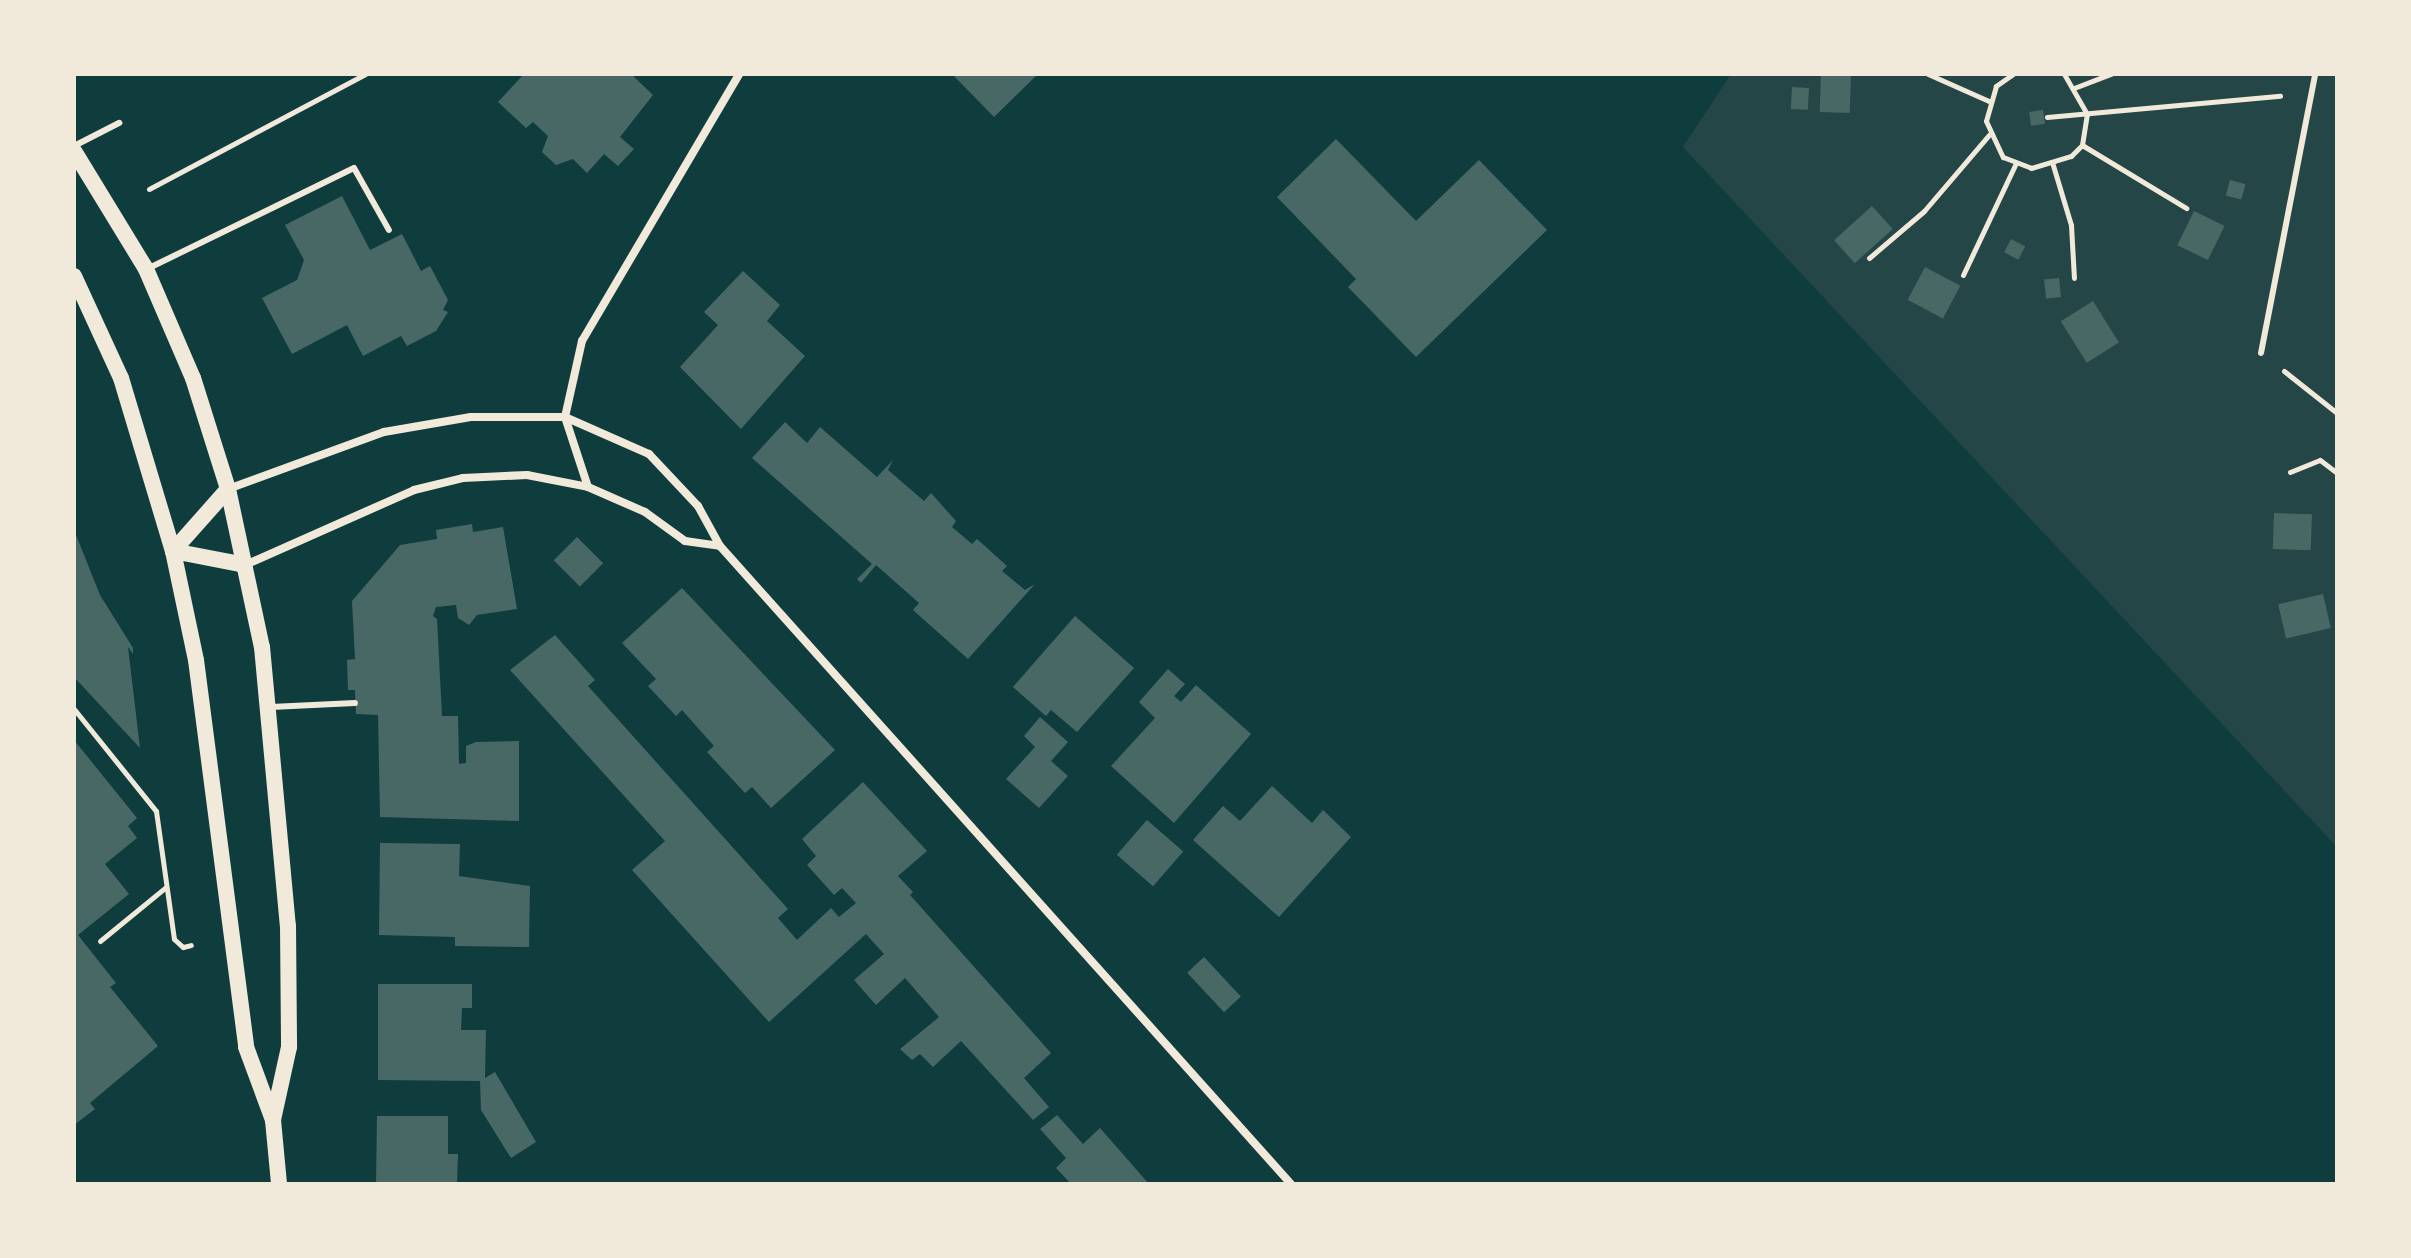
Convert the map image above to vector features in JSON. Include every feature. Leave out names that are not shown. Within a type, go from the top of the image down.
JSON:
[{"type":"main road","points":[[74,148],[146,269],[193,378],[228,489],[245,565],[271,707],[288,926],[289,1032],[273,1120]]},
{"type":"main road","points":[[74,276],[121,378],[173,551],[196,660],[246,1047],[273,1120],[279,1184]]},
{"type":"main road","points":[[173,551],[228,489]]},
{"type":"main road","points":[[173,551],[245,565]]},
{"type":"street","points":[[588,487],[565,417],[582,341],[739,74]]},
{"type":"street","points":[[228,489],[384,432],[427,423],[515,414],[565,417],[649,454],[698,506],[720,546],[1291,1184]]},
{"type":"street","points":[[245,565],[414,490],[451,481],[527,475],[588,487],[645,512],[685,541],[720,546]]},
{"type":"lane","points":[[2261,353],[2315,74]]},
{"type":"lane","points":[[74,148],[119,123]]},
{"type":"lane","points":[[146,269],[354,168],[389,230]]},
{"type":"lane","points":[[271,707],[355,703]]},
{"type":"path","points":[[149,189],[365,74]]},
{"type":"path","points":[[1928,74],[1991,102]]},
{"type":"path","points":[[2012,74],[1996,86],[1986,121],[1989,135],[2003,157],[2015,165],[2031,168],[2071,156],[2082,145],[2087,114],[2064,74]]},
{"type":"path","points":[[2074,88],[2111,74]]},
{"type":"path","points":[[2047,117],[2312,94]]},
{"type":"path","points":[[1869,258],[1924,211],[1989,135]]},
{"type":"path","points":[[2082,145],[2186,208]]},
{"type":"path","points":[[2052,162],[2071,225],[2074,278]]},
{"type":"path","points":[[1963,275],[2015,165]]},
{"type":"path","points":[[2261,353],[2337,413]]},
{"type":"path","points":[[2290,472],[2320,460],[2337,473]]},
{"type":"path","points":[[74,709],[156,811],[174,939],[183,947],[191,945]]},
{"type":"path","points":[[100,941],[166,887]]},
{"type":"shaded area","points":[[1731,74],[2337,74],[2337,847],[1683,147]]},
{"type":"building","points":[[524,74],[631,74],[653,95],[620,137],[634,149],[618,166],[604,154],[587,173],[573,159],[556,165],[542,152],[548,136],[533,122],[526,128],[498,102]]},
{"type":"building","points":[[952,74],[1038,74],[994,117]]},
{"type":"building","points":[[1821,74],[1851,75],[1850,113],[1820,112]]},
{"type":"building","points":[[1792,87],[1809,88],[1808,110],[1791,109]]},
{"type":"building","points":[[2043,110],[2045,124],[2031,126],[2029,112]]},
{"type":"building","points":[[1336,139],[1416,221],[1479,160],[1547,230],[1416,357],[1348,287],[1356,279],[1277,197]]},
{"type":"building","points":[[2230,180],[2245,184],[2241,200],[2226,195]]},
{"type":"building","points":[[342,196],[370,250],[402,234],[421,271],[430,266],[448,300],[443,310],[448,312],[436,331],[407,346],[401,336],[363,356],[347,325],[292,354],[262,298],[297,280],[304,260],[285,225]]},
{"type":"building","points":[[1872,206],[1893,229],[1855,263],[1834,240]]},
{"type":"building","points":[[2194,211],[2225,226],[2208,260],[2177,245]]},
{"type":"building","points":[[2011,239],[2025,246],[2018,260],[2004,252]]},
{"type":"building","points":[[1925,267],[1960,286],[1943,318],[1908,300]]},
{"type":"building","points":[[743,271],[780,305],[767,321],[805,356],[741,429],[680,367],[718,325],[704,312]]},
{"type":"building","points":[[2059,278],[2061,297],[2046,298],[2044,280]]},
{"type":"building","points":[[2093,301],[2119,343],[2087,363],[2061,321]]},
{"type":"building","points":[[785,422],[807,443],[820,427],[877,477],[893,460],[888,470],[924,501],[931,493],[956,521],[952,527],[972,544],[977,539],[1007,566],[1002,571],[1025,590],[1035,584],[968,659],[913,610],[919,603],[876,565],[861,583],[857,579],[872,564],[752,458]]},
{"type":"building","points":[[2274,513],[2312,514],[2311,550],[2273,549]]},
{"type":"building","points":[[472,524],[473,532],[503,527],[517,609],[477,615],[469,625],[458,618],[456,605],[436,607],[433,616],[437,619],[442,716],[458,716],[459,764],[466,763],[466,746],[476,742],[519,741],[519,821],[380,817],[378,715],[356,714],[355,690],[348,690],[347,660],[355,659],[352,601],[400,545],[437,539],[436,530]]},
{"type":"building","points":[[74,530],[100,595],[133,648],[133,654],[128,647],[140,748],[74,677]]},
{"type":"building","points":[[577,537],[603,563],[580,586],[554,560]]},
{"type":"building","points":[[682,588],[835,750],[771,808],[752,787],[745,793],[707,752],[714,746],[682,710],[676,716],[648,686],[656,679],[622,643]]},
{"type":"building","points":[[2323,594],[2331,628],[2286,638],[2278,604]]},
{"type":"building","points":[[1075,616],[1134,668],[1077,732],[1051,710],[1046,716],[1013,687]]},
{"type":"building","points":[[555,635],[595,680],[588,686],[788,909],[778,918],[797,940],[831,908],[839,917],[856,903],[842,888],[834,895],[807,865],[816,856],[802,839],[863,782],[927,851],[898,876],[913,892],[910,895],[1051,1053],[1024,1078],[1049,1107],[1033,1120],[961,1041],[933,1067],[920,1054],[912,1060],[900,1049],[939,1017],[905,978],[876,1005],[854,980],[884,954],[866,934],[769,1022],[632,870],[665,841],[510,670]]},
{"type":"building","points":[[1168,669],[1185,684],[1174,696],[1181,702],[1196,685],[1251,734],[1174,823],[1111,766],[1155,718],[1139,702]]},
{"type":"building","points":[[1040,717],[1068,742],[1051,761],[1068,776],[1039,808],[1006,779],[1035,747],[1024,736]]},
{"type":"building","points":[[74,740],[137,818],[128,826],[137,838],[105,864],[129,894],[78,935],[116,983],[110,987],[158,1046],[90,1103],[95,1109],[74,1125]]},
{"type":"building","points":[[1272,786],[1312,823],[1323,810],[1351,837],[1279,917],[1193,840],[1223,806],[1240,821]]},
{"type":"building","points":[[1147,820],[1183,851],[1153,886],[1117,855]]},
{"type":"building","points":[[380,843],[460,844],[459,876],[530,886],[529,947],[455,946],[455,937],[379,935]]},
{"type":"building","points":[[1204,957],[1241,996],[1224,1012],[1187,973]]},
{"type":"building","points":[[378,984],[472,984],[472,1008],[462,1008],[461,1030],[486,1030],[485,1078],[495,1072],[536,1142],[511,1158],[481,1110],[480,1081],[378,1080]]},
{"type":"building","points":[[1057,1115],[1083,1144],[1100,1128],[1149,1184],[1071,1184],[1056,1168],[1066,1158],[1040,1129]]},
{"type":"building","points":[[377,1116],[448,1116],[448,1154],[458,1154],[457,1184],[376,1184]]}]
